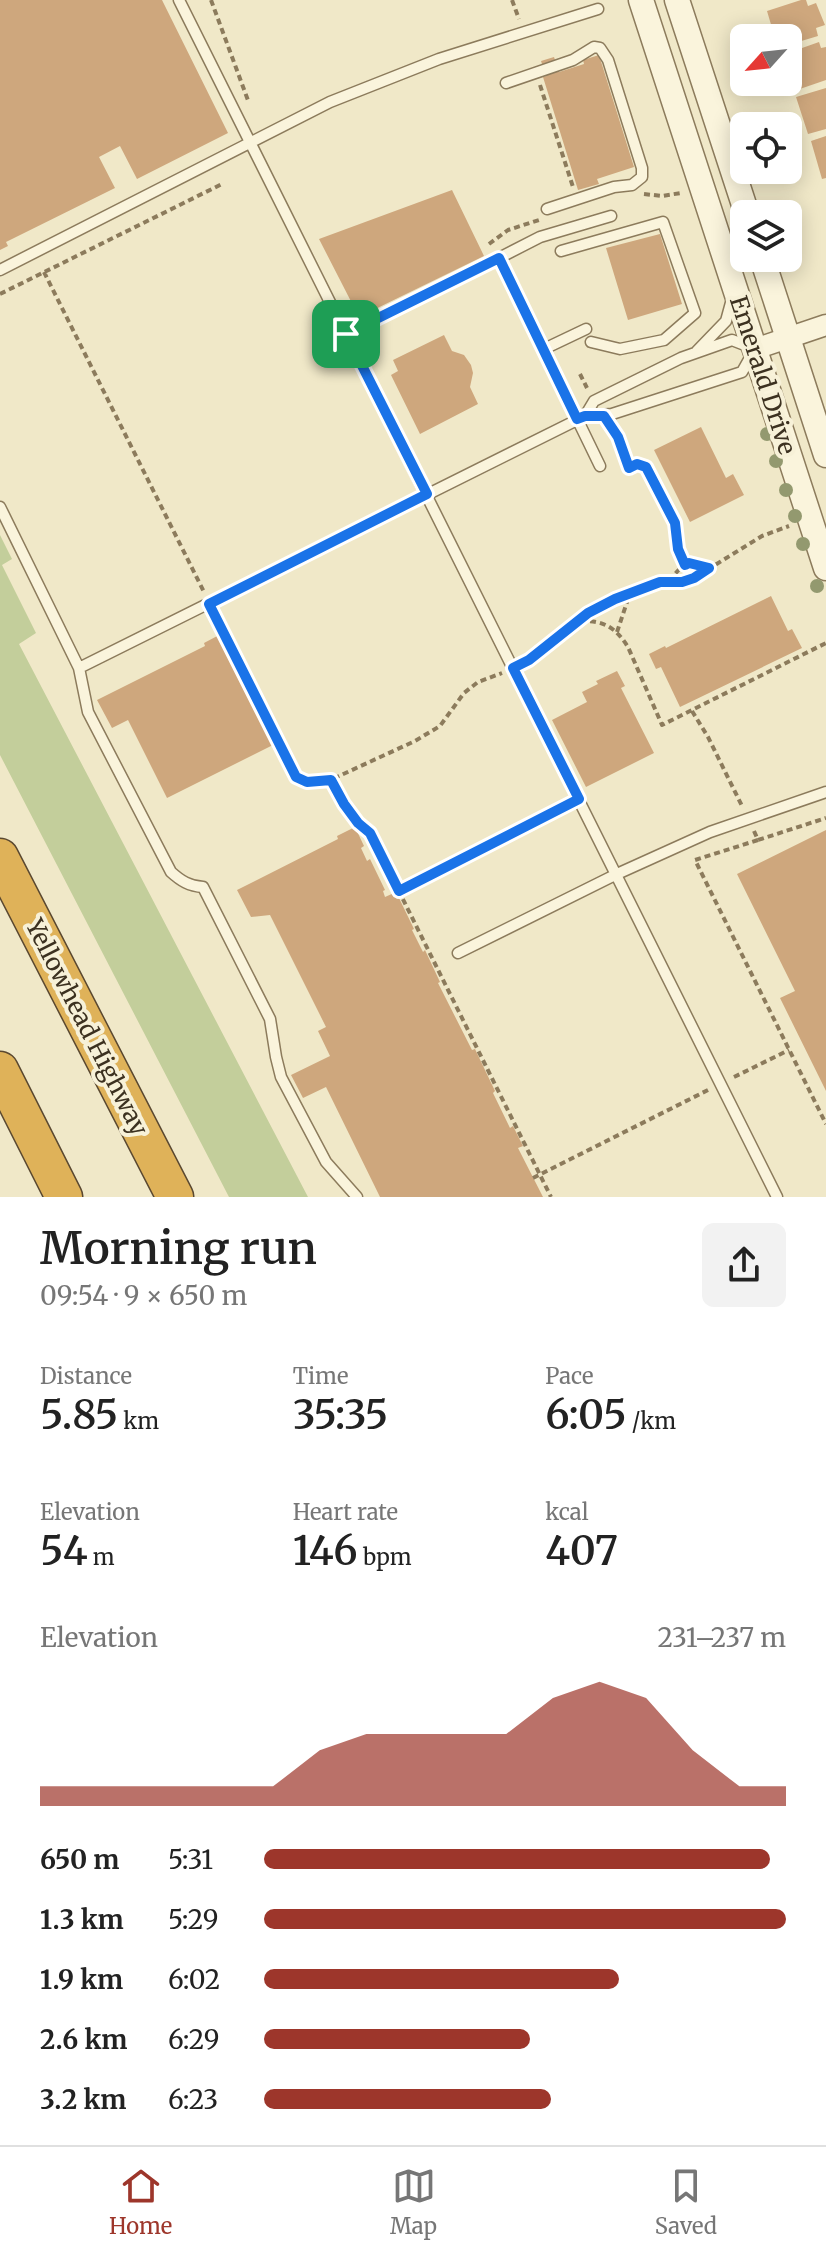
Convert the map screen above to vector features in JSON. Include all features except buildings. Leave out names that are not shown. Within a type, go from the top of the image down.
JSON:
[{"type":"highway","name":"Yellowhead Highway","points":[[0,857],[175,1197]]},
{"type":"highway","points":[[0,1070],[64,1197]]},
{"type":"street","name":"Emerald Drive","points":[[641,0],[826,568]]},
{"type":"street","points":[[677,0],[742,200]]},
{"type":"street","name":"Emerald Drive","points":[[766,272],[826,455]]},
{"type":"street","points":[[755,349],[826,325]]},
{"type":"lane","points":[[179,0],[777,1197]]},
{"type":"lane","points":[[0,270],[330,102],[400,73],[598,9]]},
{"type":"lane","points":[[506,83],[573,60],[594,47],[600,48],[608,60],[642,168],[642,177],[632,185],[614,187],[547,209]]},
{"type":"lane","points":[[346,334],[540,237],[611,216]]},
{"type":"lane","points":[[561,251],[663,222],[695,313],[664,340],[620,349],[591,342]]},
{"type":"lane","points":[[499,258],[581,418],[600,466]]},
{"type":"lane","points":[[695,353],[726,321],[735,289]]},
{"type":"lane","points":[[544,349],[586,329]]},
{"type":"lane","points":[[79,668],[581,418],[604,416],[742,372],[755,349],[732,340],[695,353],[594,401],[581,418]]},
{"type":"lane","points":[[0,507],[79,668],[88,712],[171,872],[181,881],[203,887],[270,1019],[281,1077],[326,1162],[357,1197]]},
{"type":"lane","points":[[458,953],[710,832],[826,792]]},
{"type":"path","points":[[211,0],[251,108]]},
{"type":"path","points":[[512,0],[523,33]]},
{"type":"path","points":[[536,73],[577,199]]},
{"type":"path","points":[[0,294],[222,184]]},
{"type":"path","points":[[44,272],[255,699],[300,780],[331,780],[428,734],[440,726],[464,693],[478,682],[529,660],[588,613],[630,593],[669,581],[682,582],[694,578],[762,536],[791,525]]},
{"type":"path","points":[[580,374],[594,401]]},
{"type":"path","points":[[604,416],[618,437],[629,468],[637,464],[646,467],[675,523],[678,549],[685,565]]},
{"type":"path","points":[[669,581],[680,567],[689,563],[709,568]]},
{"type":"path","points":[[617,632],[630,593]]},
{"type":"path","points":[[578,621],[606,623],[617,632],[628,647],[662,725],[826,643]]},
{"type":"path","points":[[692,711],[708,737],[758,840]]},
{"type":"path","points":[[331,780],[358,823],[370,833],[396,892],[551,1197]]},
{"type":"path","points":[[396,892],[579,799]]},
{"type":"path","points":[[826,818],[695,860],[826,1124]]},
{"type":"path","points":[[533,1178],[789,1050]]},
{"type":"green space","points":[[0,535],[12,559],[2,565],[36,633],[19,644],[308,1197],[229,1197],[0,755]]},
{"type":"route","points":[[499,258],[577,419],[604,416],[618,437],[629,468],[637,464],[646,467],[675,523],[678,549],[685,565],[689,563],[709,568],[682,582],[660,582],[615,599],[588,613],[529,660],[513,668],[579,799],[399,891],[370,833],[344,804],[331,780],[307,782],[296,777],[209,604],[427,494],[346,334],[499,258]]}]
